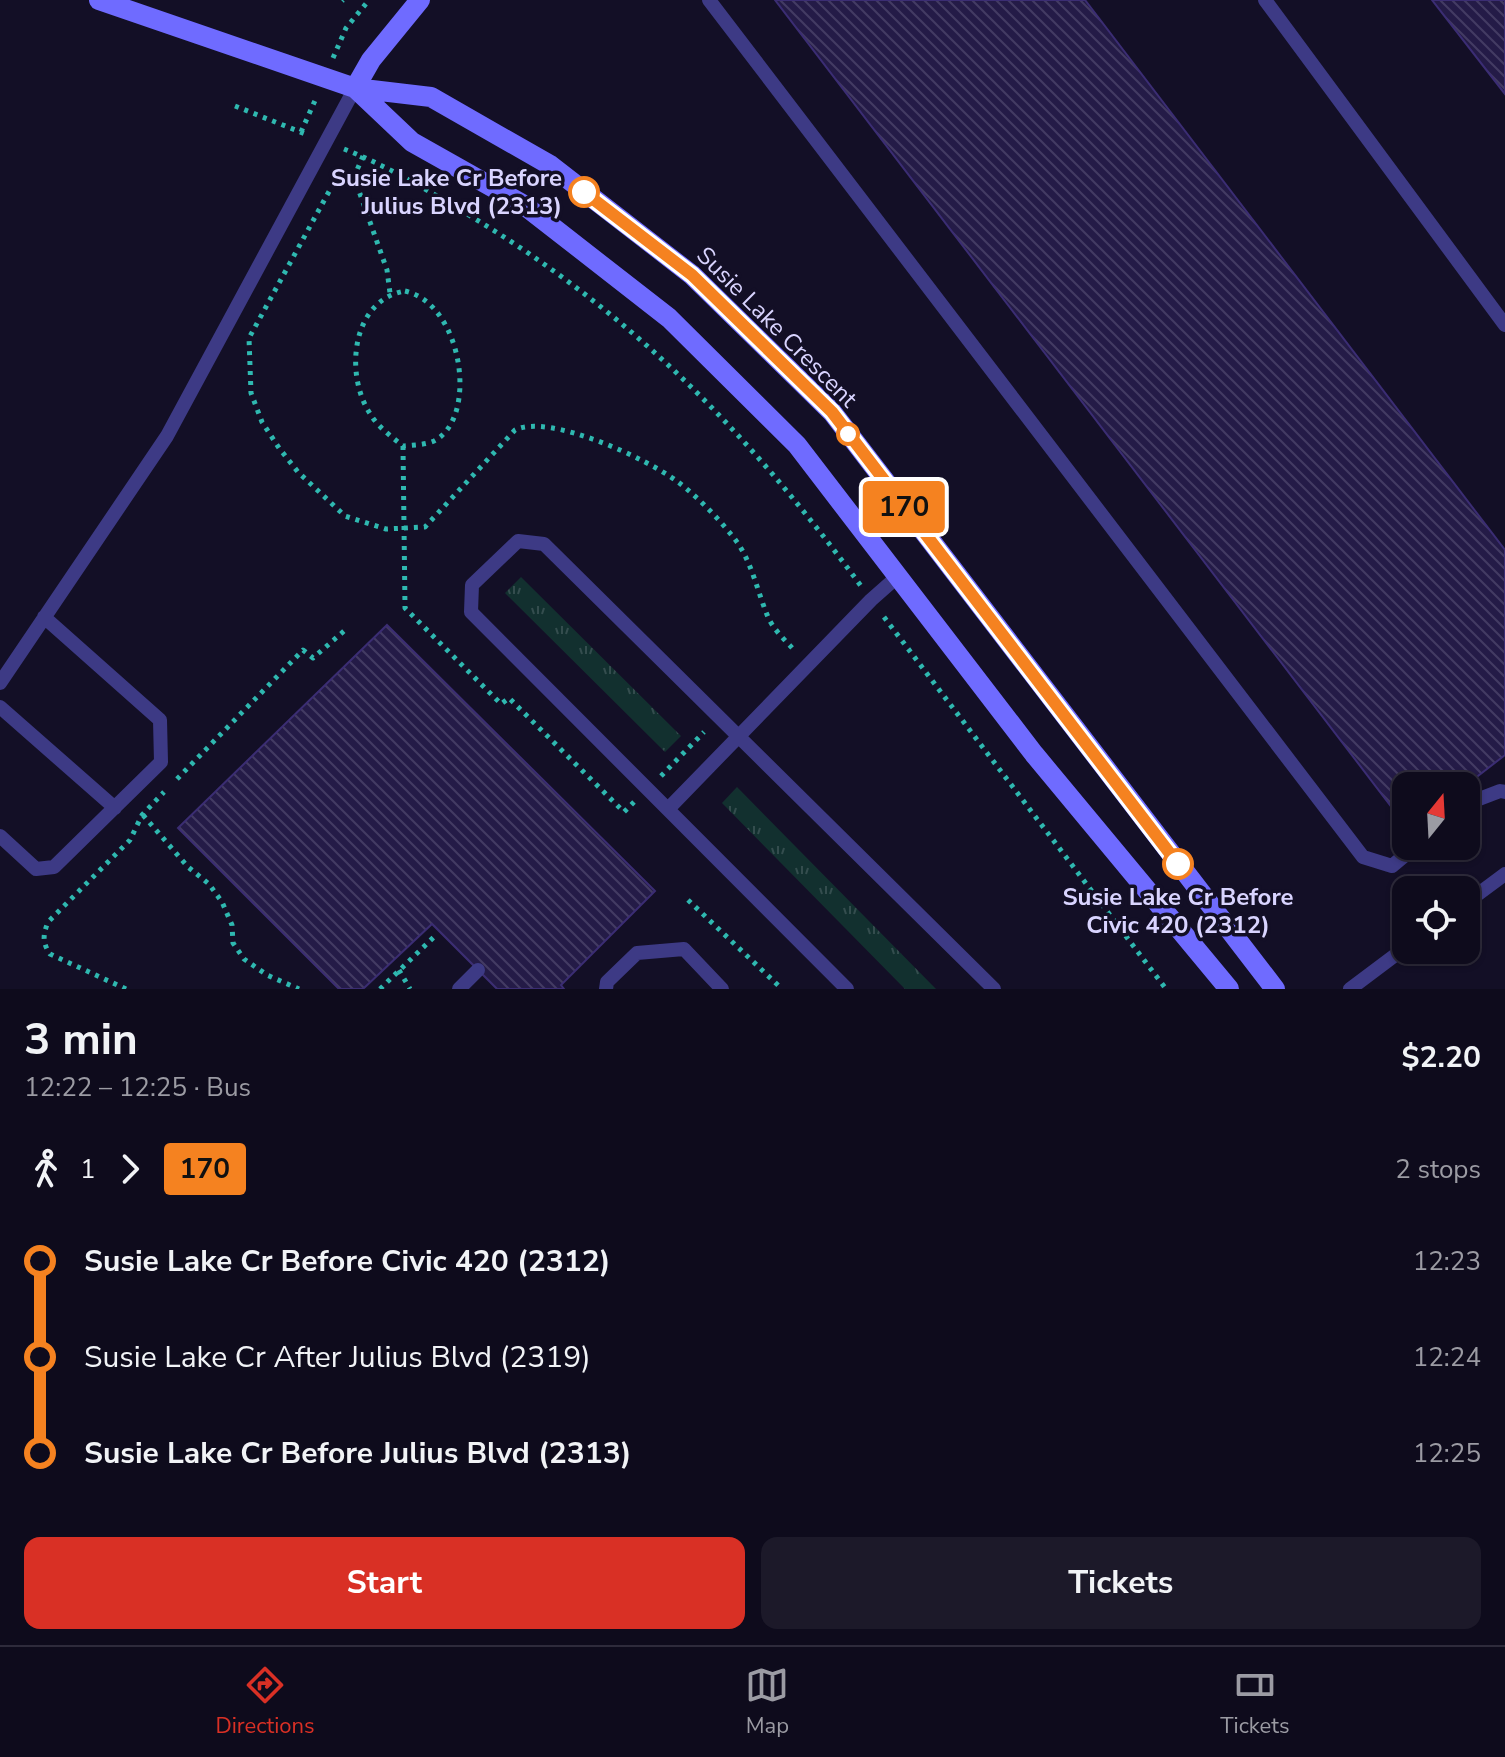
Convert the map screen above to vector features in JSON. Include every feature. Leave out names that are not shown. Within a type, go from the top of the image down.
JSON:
[{"type":"street","name":"Susie Lake Crescent","points":[[99,0],[355,88],[431,97],[550,165],[692,275],[832,412],[1275,989]]},
{"type":"street","points":[[355,88],[371,60],[420,0]]},
{"type":"street","name":"Susie Lake Crescent","points":[[355,88],[412,142],[524,205],[669,318],[797,445],[1034,754],[1229,989]]},
{"type":"lane","points":[[709,0],[1363,857],[1392,866],[1399,860]]},
{"type":"lane","points":[[1265,0],[1505,325]]},
{"type":"lane","points":[[0,683],[167,436],[355,88]]},
{"type":"lane","points":[[847,989],[833,982],[669,808],[471,612],[472,585],[518,541],[544,544],[994,989]]},
{"type":"lane","points":[[669,808],[897,577]]},
{"type":"lane","points":[[0,836],[36,869],[54,867],[161,762],[160,720],[44,617]]},
{"type":"lane","points":[[0,707],[115,808]]},
{"type":"lane","points":[[1480,800],[1505,792]]},
{"type":"lane","points":[[1480,893],[1505,874]]},
{"type":"lane","points":[[606,989],[607,982],[637,953],[684,949],[722,989]]},
{"type":"lane","points":[[1350,989],[1392,958]]},
{"type":"lane","points":[[459,989],[478,970]]},
{"type":"path","points":[[235,106],[363,156],[422,187],[536,258],[655,351],[722,415],[778,476],[1166,989]]},
{"type":"path","points":[[363,156],[354,177],[384,258],[390,293]]},
{"type":"path","points":[[354,177],[332,186],[249,338],[251,393],[262,422],[279,448],[321,494],[345,516],[372,527],[425,527],[486,459],[515,430],[526,424],[541,424],[593,440],[676,480],[706,507],[736,541],[752,570],[769,620],[794,650]]},
{"type":"path","points":[[403,446],[433,441],[449,428],[459,391],[458,356],[449,326],[435,306],[421,294],[405,291],[390,293],[372,304],[363,323],[357,369],[361,397],[371,417],[403,446],[405,608],[501,704],[509,698],[624,812],[718,718]]},
{"type":"path","points":[[847,593],[858,582]]},
{"type":"path","points":[[126,989],[50,954],[44,946],[43,935],[48,922],[130,840],[142,815],[303,650],[313,658],[344,631]]},
{"type":"path","points":[[783,660],[805,639]]},
{"type":"path","points":[[142,815],[216,893],[232,925],[233,943],[244,959],[267,975],[299,989]]},
{"type":"path","points":[[688,900],[782,989]]},
{"type":"path","points":[[380,989],[436,935]]},
{"type":"path","points":[[399,970],[410,989]]},
{"type":"green space","points":[[521,577],[681,736],[665,752],[505,593]]},
{"type":"green space","points":[[737,787],[936,989],[905,989],[722,803]]},
{"type":"building","points":[[775,0],[1085,0],[1505,550],[1505,755],[1480,774],[1392,772],[1392,808]]},
{"type":"building","points":[[1432,0],[1505,0],[1505,94]]},
{"type":"building","points":[[387,625],[655,891],[561,985],[564,989],[497,989],[432,924],[363,989],[339,989],[178,828]]},
{"type":"bus line","name":"170","points":[[584,192],[692,275],[832,412],[1178,864]]},
{"type":"place","name":"Susie Lake Cr Before Julius Blvd (2313)","points":[[584,192]]},
{"type":"place","name":"Susie Lake Cr Before Civic 420 (2312)","points":[[1178,864]]}]
